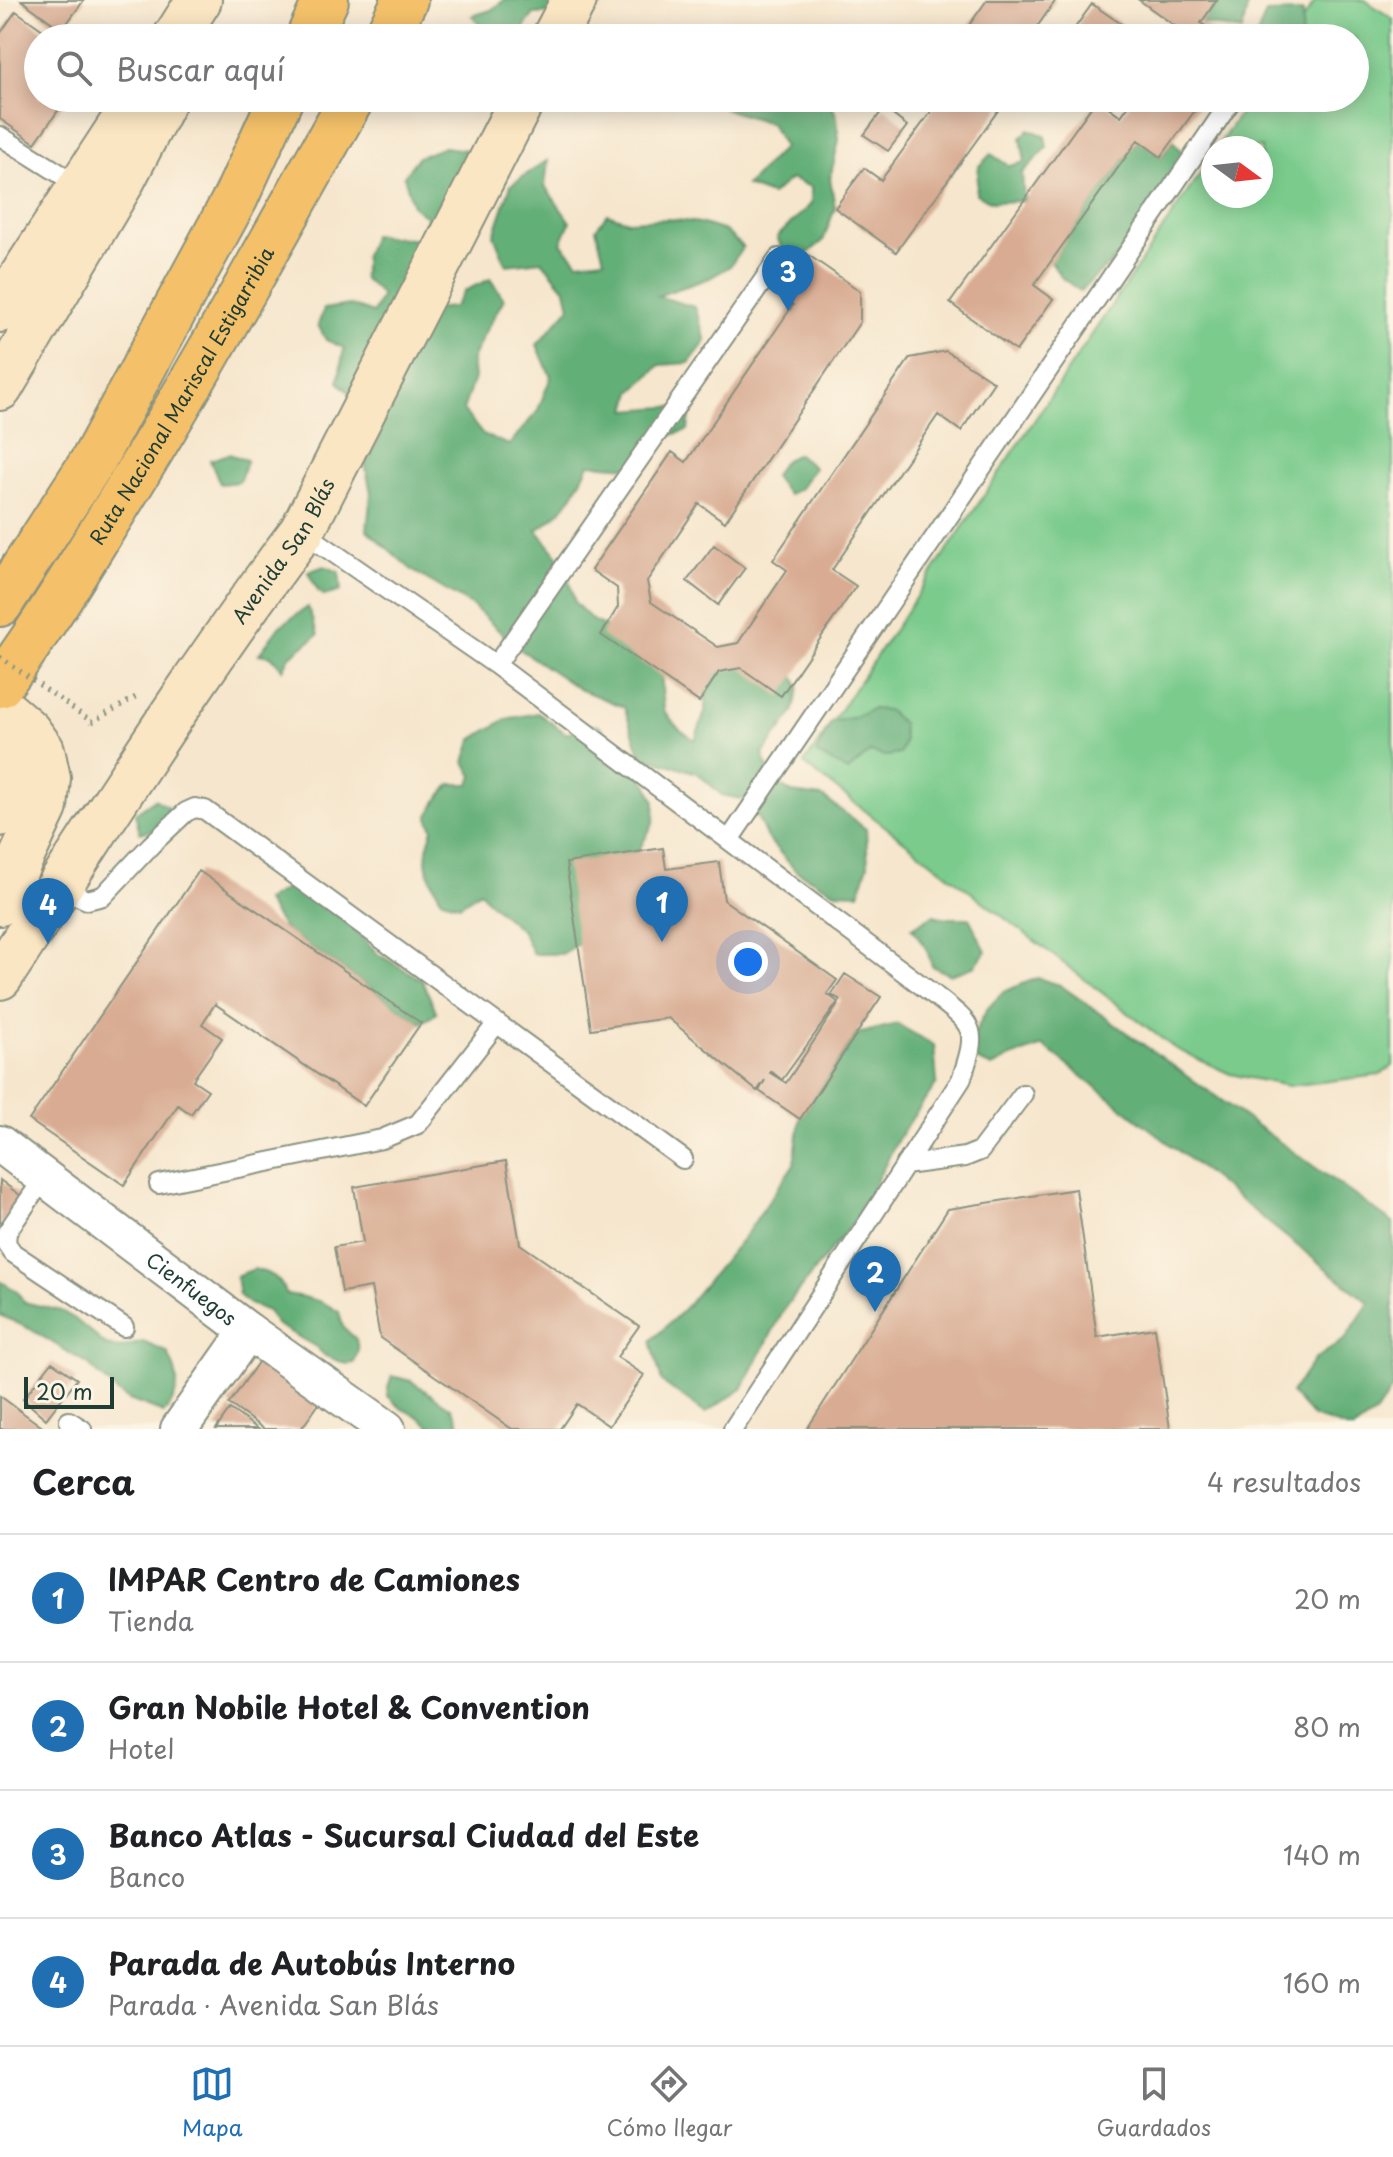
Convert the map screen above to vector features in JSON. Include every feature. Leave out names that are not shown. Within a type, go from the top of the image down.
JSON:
[{"type":"highway","points":[[315,24],[326,0]]},
{"type":"highway","points":[[393,24],[405,0]]},
{"type":"highway","points":[[0,604],[94,459],[236,197],[275,112]]},
{"type":"highway","name":"Ruta Nacional Mariscal Estigarribia","points":[[0,700],[51,611],[142,468],[344,112]]},
{"type":"street","points":[[184,24],[199,0]]},
{"type":"street","points":[[202,24],[212,0]]},
{"type":"street","points":[[561,24],[574,0]]},
{"type":"street","points":[[4,297],[129,112]]},
{"type":"street","points":[[0,388],[121,183],[158,112]]},
{"type":"street","name":"Avenida San Blás","points":[[0,977],[122,790],[302,531],[516,112]]},
{"type":"street","points":[[0,700],[12,751],[6,802],[0,814]]},
{"type":"street","points":[[0,700],[42,750],[48,778],[45,807],[0,903]]},
{"type":"street","points":[[0,924],[122,790]]},
{"type":"street","name":"Cienfuegos","points":[[0,1144],[248,1331],[387,1429]]},
{"type":"street","points":[[179,1429],[248,1331]]},
{"type":"lane","points":[[729,840],[1223,112]]},
{"type":"lane","points":[[0,136],[81,187]]},
{"type":"lane","points":[[496,665],[779,258]]},
{"type":"lane","points":[[302,531],[496,665],[933,994],[964,1019],[972,1031],[970,1054],[961,1080],[733,1429]]},
{"type":"lane","points":[[59,888],[87,900],[103,896],[186,812],[195,808],[205,810],[683,1159]]},
{"type":"lane","points":[[159,1184],[382,1139],[418,1124],[497,1023]]},
{"type":"lane","points":[[905,1165],[965,1157],[980,1151],[1023,1094]]},
{"type":"lane","points":[[44,1178],[7,1232],[6,1243],[13,1253],[124,1327]]},
{"type":"path","points":[[0,657],[92,722]]},
{"type":"green space","points":[[504,0],[556,0],[551,13],[534,14],[526,24],[479,24],[472,16],[491,10]]},
{"type":"green space","points":[[1217,0],[1249,0],[1244,24],[1201,23]]},
{"type":"green space","points":[[1316,0],[1365,0],[1393,19],[1393,1066],[1380,1075],[1288,1086],[1230,1074],[1174,1048],[804,764],[1201,172],[1201,208],[1273,208],[1273,136],[1225,136],[1241,112],[1369,112],[1369,24],[1300,24]]},
{"type":"green space","points":[[1303,12],[1302,24],[1262,24],[1266,13]]},
{"type":"green space","points":[[735,112],[835,112],[837,117],[839,140],[830,178],[835,208],[823,241],[807,254],[785,256],[777,237],[811,204],[811,187],[791,179],[771,195],[746,186],[784,147],[770,123]]},
{"type":"green space","points":[[1029,129],[1045,136],[1047,148],[1022,173],[1024,201],[992,202],[976,194],[979,166],[991,154],[1009,166],[1025,162],[1021,138]]},
{"type":"green space","points":[[1138,140],[1161,157],[1173,141],[1189,159],[1184,183],[1172,207],[1080,291],[1062,278],[1050,261]]},
{"type":"green space","points":[[444,147],[466,150],[471,166],[430,309],[454,307],[464,291],[490,279],[504,299],[472,359],[474,378],[463,410],[483,435],[509,445],[537,412],[551,377],[537,345],[570,307],[566,290],[542,261],[506,265],[494,235],[511,185],[548,160],[545,186],[570,222],[561,243],[578,262],[604,259],[596,229],[607,214],[628,221],[668,219],[700,223],[725,231],[743,247],[730,266],[710,278],[657,296],[695,307],[706,341],[689,363],[660,365],[632,392],[627,410],[691,407],[688,430],[657,439],[630,467],[589,464],[569,501],[537,530],[565,565],[575,603],[592,620],[660,654],[664,711],[679,729],[695,740],[705,712],[707,661],[787,658],[799,688],[793,713],[763,754],[771,779],[792,793],[823,797],[866,829],[868,865],[859,893],[835,892],[796,871],[767,838],[750,801],[722,795],[697,773],[641,756],[624,707],[579,689],[515,646],[474,607],[413,571],[367,530],[371,493],[365,463],[380,438],[355,398],[338,382],[344,348],[326,340],[318,325],[324,309],[350,305],[373,313],[382,295],[363,278],[365,255],[373,235],[419,240],[427,217],[413,206],[404,176],[418,157]]},
{"type":"green space","points":[[229,454],[247,460],[239,482],[220,484],[210,460]]},
{"type":"green space","points":[[798,454],[814,468],[800,488],[788,495],[774,476],[783,461]]},
{"type":"green space","points":[[324,566],[339,572],[341,591],[324,596],[318,591],[308,572]]},
{"type":"green space","points":[[308,607],[318,635],[290,656],[283,669],[271,656],[259,654],[280,626]]},
{"type":"green space","points":[[872,709],[887,710],[902,723],[904,742],[900,754],[886,756],[870,752],[848,771],[816,753],[831,722],[856,717]]},
{"type":"green space","points":[[538,713],[567,734],[579,726],[599,725],[647,784],[655,802],[654,822],[639,850],[620,874],[586,939],[562,954],[533,954],[522,931],[480,891],[460,905],[442,900],[432,881],[426,858],[433,829],[428,817],[438,799],[451,784],[470,784],[473,776],[465,762],[472,740],[506,719]]},
{"type":"green space","points":[[155,799],[169,808],[165,827],[140,833],[135,813]]},
{"type":"green space","points":[[287,888],[343,918],[378,954],[422,980],[437,1013],[421,1023],[284,929],[265,901]]},
{"type":"green space","points":[[933,915],[969,918],[986,951],[974,967],[950,975],[932,966],[927,950],[912,928]]},
{"type":"green space","points":[[1037,978],[1060,985],[1393,1223],[1393,1388],[1376,1413],[1354,1429],[1349,1429],[1313,1417],[1291,1393],[1314,1360],[1345,1339],[1369,1303],[1043,1046],[992,1067],[976,1060],[974,1034],[987,1009],[1003,992]]},
{"type":"green space","points":[[897,1024],[934,1045],[937,1083],[899,1137],[859,1215],[786,1306],[742,1389],[705,1413],[662,1382],[651,1341],[685,1308],[747,1233],[794,1164],[800,1119],[857,1034]]},
{"type":"green space","points":[[254,1269],[274,1277],[286,1294],[314,1300],[339,1312],[343,1327],[356,1339],[358,1350],[354,1363],[347,1364],[325,1356],[316,1347],[276,1324],[268,1311],[249,1304],[239,1295],[236,1276]]},
{"type":"green space","points":[[0,1281],[17,1291],[24,1302],[61,1311],[75,1319],[106,1345],[119,1348],[143,1342],[167,1352],[177,1383],[174,1398],[164,1413],[129,1400],[89,1365],[30,1329],[0,1315]]},
{"type":"green space","points":[[392,1376],[411,1381],[451,1408],[459,1429],[433,1429],[418,1416],[402,1409],[388,1396]]},
{"type":"building","points":[[21,0],[84,0],[66,24],[54,24]]},
{"type":"building","points":[[987,0],[1056,0],[1039,24],[970,24]]},
{"type":"building","points":[[1139,0],[1217,0],[1202,24],[1172,24]]},
{"type":"building","points":[[1092,4],[1121,24],[1078,24]]},
{"type":"building","points":[[16,11],[34,24],[24,24],[24,112],[57,112],[35,143],[0,119],[0,34]]},
{"type":"building","points":[[881,112],[889,112],[907,126],[888,151],[864,135]]},
{"type":"building","points":[[931,112],[997,112],[896,252],[835,208],[864,168],[881,180]]},
{"type":"building","points":[[1088,112],[1115,112],[1121,116],[1124,112],[1194,112],[1161,157],[1138,140],[1034,285],[1053,299],[1016,351],[950,303]]},
{"type":"building","points":[[807,254],[860,291],[860,322],[725,522],[699,504],[647,581],[651,602],[718,647],[738,643],[787,570],[773,560],[910,358],[946,351],[994,382],[961,431],[938,415],[832,570],[856,586],[781,696],[741,668],[719,672],[699,702],[601,635],[618,607],[617,588],[591,570],[672,452],[686,462],[793,305],[779,295]]},
{"type":"building","points":[[714,545],[745,568],[718,605],[687,581]]},
{"type":"building","points":[[663,848],[666,869],[719,862],[724,900],[837,980],[827,994],[838,1002],[782,1080],[770,1073],[786,1083],[841,1000],[831,995],[845,974],[881,997],[800,1119],[759,1091],[765,1080],[757,1091],[668,1018],[591,1029],[566,863]]},
{"type":"building","points":[[199,871],[421,1023],[364,1106],[215,1004],[202,1024],[222,1038],[193,1080],[208,1090],[191,1114],[178,1105],[124,1185],[29,1120]]},
{"type":"building","points":[[506,1161],[520,1244],[639,1326],[617,1357],[644,1375],[609,1426],[577,1404],[560,1429],[512,1429],[380,1338],[371,1287],[342,1292],[334,1247],[363,1242],[354,1187]]},
{"type":"building","points":[[0,1180],[21,1196],[0,1225]]},
{"type":"building","points":[[1076,1189],[1097,1337],[1155,1328],[1170,1429],[807,1429],[948,1209]]},
{"type":"building","points":[[261,1358],[321,1401],[301,1429],[264,1429],[229,1404]]},
{"type":"building","points":[[52,1362],[77,1379],[46,1419],[23,1399]]},
{"type":"building","points":[[0,1396],[45,1429],[0,1429]]},
{"type":"building","points":[[230,1409],[258,1429],[216,1429]]},
{"type":"place","name":"Banco Atlas - Sucursal Ciudad del Este","points":[[788,311]]},
{"type":"place","name":"IMPAR Centro de Camiones","points":[[662,942]]},
{"type":"place","name":"Parada de Autobús Interno","points":[[48,944]]},
{"type":"place","name":"Gran Nobile Hotel & Convention","points":[[875,1312]]}]
